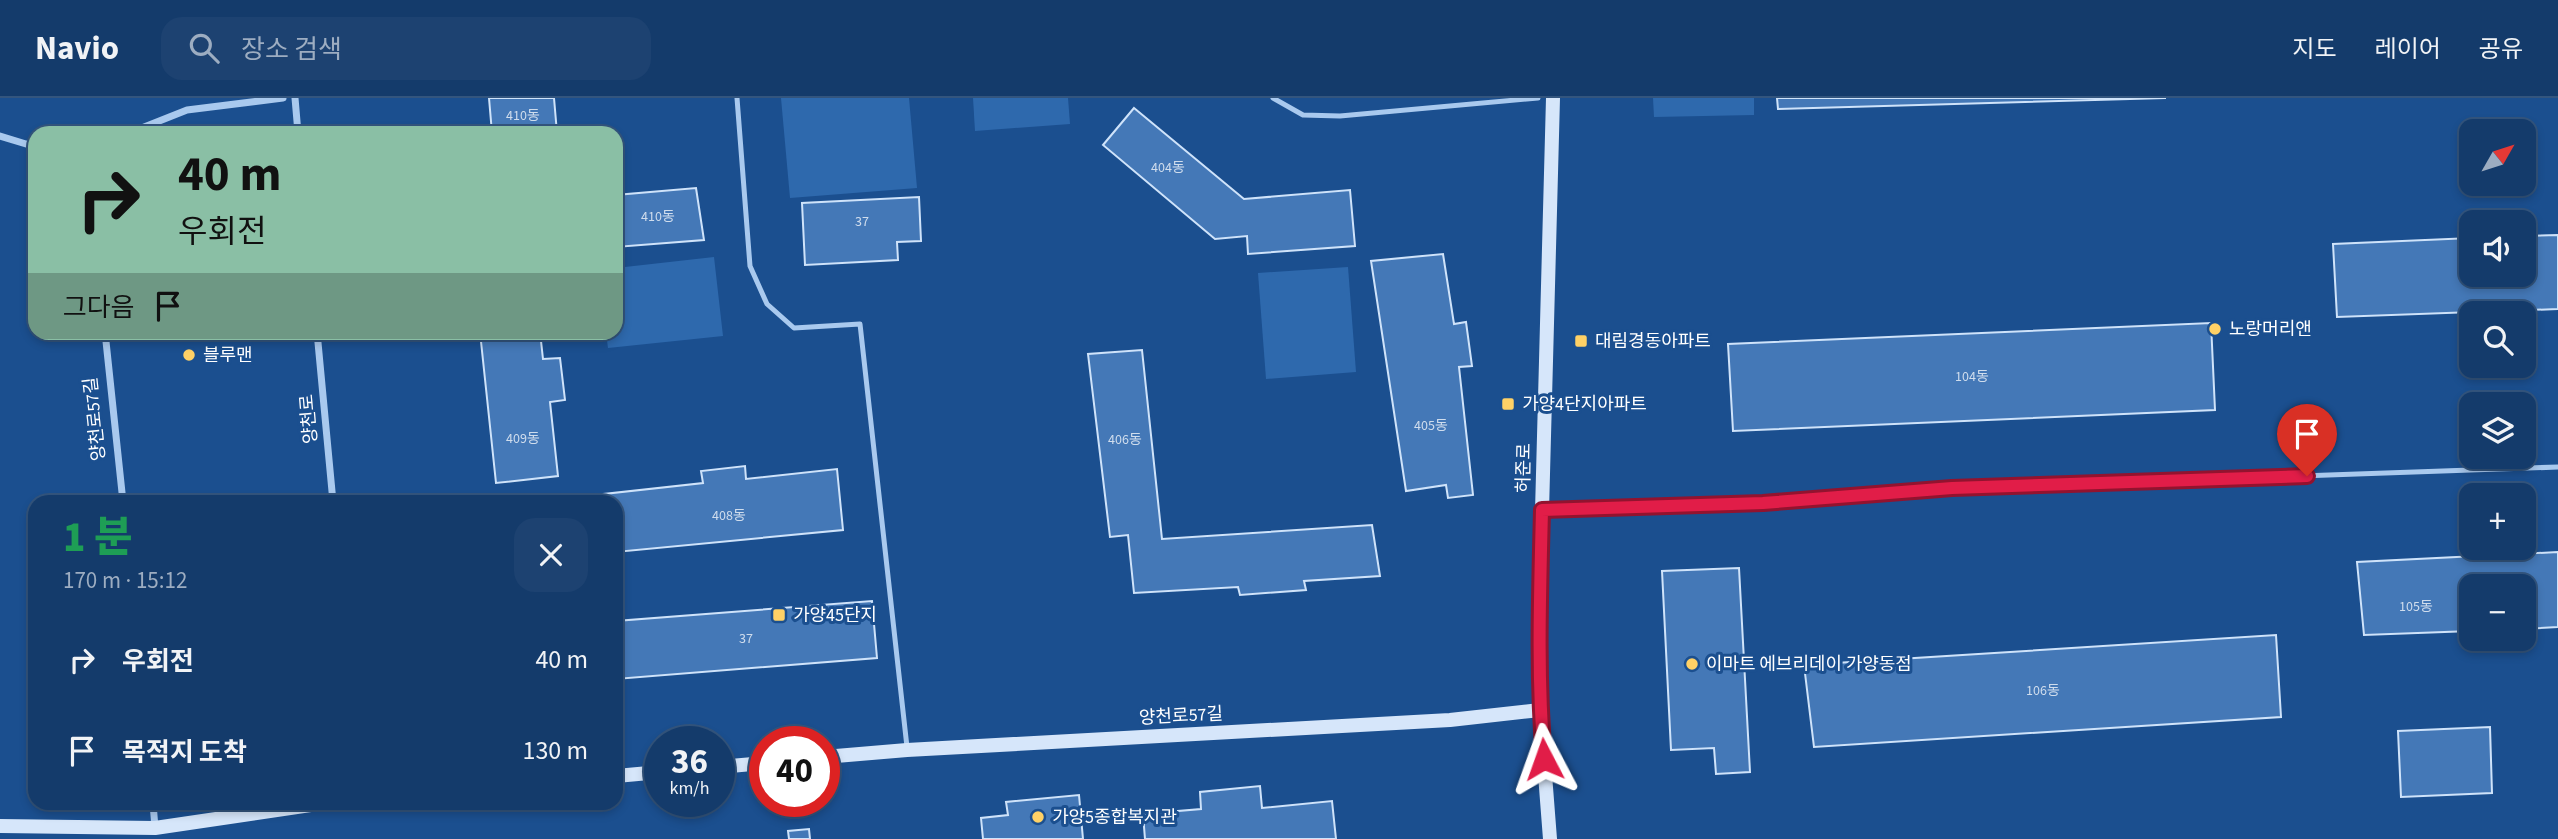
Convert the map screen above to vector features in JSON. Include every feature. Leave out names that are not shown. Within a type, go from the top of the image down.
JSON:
[{"type":"street","points":[[147,126],[187,110],[283,98]]},
{"type":"street","points":[[295,98],[297,126]]},
{"type":"street","name":"허준로","points":[[1550,839],[1540,710],[1542,510],[1553,98]]},
{"type":"street","points":[[0,136],[28,144]]},
{"type":"street","name":"양천로57길","points":[[107,340],[121,495]]},
{"type":"street","name":"양천로","points":[[318,340],[332,495]]},
{"type":"street","name":"양천로57길","points":[[840,756],[1450,720],[1540,710]]},
{"type":"street","points":[[623,775],[644,773]]},
{"type":"street","points":[[154,810],[156,833]]},
{"type":"street","points":[[0,826],[156,833],[285,810]]},
{"type":"lane","points":[[737,98],[750,266],[767,304],[794,328],[860,324],[907,750]]},
{"type":"lane","points":[[1273,98],[1303,115],[1340,116],[1538,98]]},
{"type":"lane","points":[[1542,510],[1763,503],[1952,488],[2558,467]]},
{"type":"shaded area","points":[[781,98],[909,98],[917,188],[790,198]]},
{"type":"shaded area","points":[[973,98],[1068,98],[1070,124],[975,131]]},
{"type":"shaded area","points":[[1653,98],[1754,98],[1754,115],[1654,117]]},
{"type":"shaded area","points":[[714,257],[723,336],[608,348],[607,340],[623,340],[623,267]]},
{"type":"shaded area","points":[[1348,267],[1356,372],[1266,379],[1258,273]]},
{"type":"building","points":[[489,98],[554,98],[556,126],[491,126]]},
{"type":"building","points":[[1777,98],[2166,98],[1778,109]]},
{"type":"building","points":[[1134,108],[1244,199],[1350,190],[1355,246],[1248,254],[1247,236],[1215,239],[1103,145]]},
{"type":"building","points":[[696,188],[704,240],[623,246],[623,194]]},
{"type":"building","points":[[919,197],[921,241],[897,242],[898,260],[805,265],[802,203]]},
{"type":"building","points":[[2558,235],[2558,309],[2536,310],[2536,301],[2459,301],[2459,313],[2337,317],[2333,244],[2459,239],[2459,287],[2536,287],[2536,236]]},
{"type":"building","points":[[1443,254],[1454,324],[1466,322],[1472,366],[1459,367],[1473,495],[1448,498],[1446,485],[1406,491],[1371,261]]},
{"type":"building","points":[[2211,323],[2215,410],[1733,431],[1728,344]]},
{"type":"building","points":[[481,340],[541,340],[543,359],[560,358],[565,400],[550,402],[558,476],[496,483]]},
{"type":"building","points":[[1142,350],[1162,539],[1372,525],[1380,576],[1304,581],[1306,590],[1240,595],[1238,587],[1134,593],[1128,535],[1110,537],[1088,354]]},
{"type":"building","points":[[745,466],[746,479],[837,469],[843,530],[623,551],[623,495],[595,495],[703,483],[701,471]]},
{"type":"building","points":[[2558,552],[2558,627],[2536,628],[2536,574],[2459,574],[2459,631],[2364,635],[2357,562],[2459,557],[2459,560],[2536,560],[2536,553]]},
{"type":"building","points":[[1739,568],[1750,772],[1716,774],[1714,748],[1671,750],[1662,571]]},
{"type":"building","points":[[872,601],[877,658],[623,678],[623,620]]},
{"type":"building","points":[[2276,635],[2281,717],[1814,747],[1804,665]]},
{"type":"building","points":[[2490,727],[2492,793],[2401,797],[2398,731]]},
{"type":"building","points":[[1260,786],[1262,808],[1332,801],[1336,839],[1145,839],[1143,814],[1201,809],[1200,792]]},
{"type":"building","name":"가양5종합복지관","points":[[1079,795],[1083,839],[983,839],[981,818],[1008,815],[1006,802]]},
{"type":"building","points":[[809,829],[810,839],[789,839],[788,831]]},
{"type":"place","name":"노랑머리앤","points":[[2215,329]]},
{"type":"place","name":"대림경동아파트","points":[[1581,341]]},
{"type":"place","name":"블루맨","points":[[189,355]]},
{"type":"place","name":"가양4단지아파트","points":[[1508,404]]},
{"type":"place","name":"가양45단지","points":[[779,615]]},
{"type":"place","name":"이마트 에브리데이 가양동점","points":[[1692,664]]},
{"type":"place","name":"가양5종합복지관","points":[[1038,817]]},
{"type":"route","points":[[1544,759],[1540,710],[1539,624],[1542,510],[1763,503],[1952,488],[2307,476]]}]
